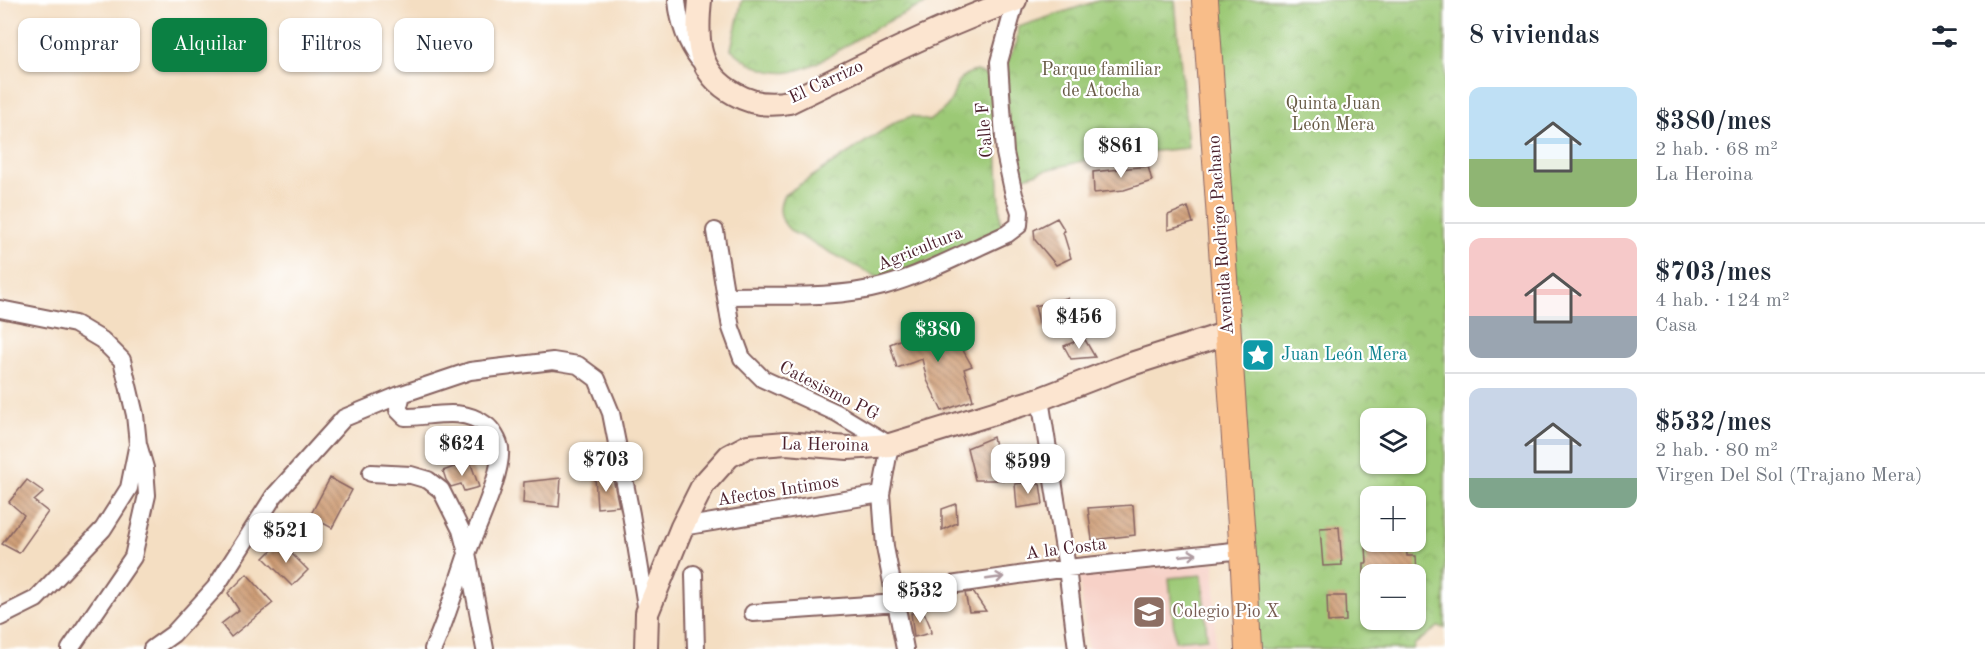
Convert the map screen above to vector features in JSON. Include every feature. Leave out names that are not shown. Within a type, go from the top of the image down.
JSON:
[{"type":"main road","name":"Avenida Rodrigo Pachano","points":[[1193,0],[1222,334],[1237,550],[1248,649]]},
{"type":"main road","name":"Avenida Rodrigo Pachano","points":[[1205,0],[1222,334]]},
{"type":"main road","name":"Avenida Rodrigo Pachano","points":[[1233,649],[1237,550]]},
{"type":"street","points":[[677,0],[679,18],[692,50],[709,73]]},
{"type":"street","points":[[700,0],[698,37],[709,73]]},
{"type":"street","name":"El Carrizo","points":[[709,73],[726,90],[754,103],[774,105],[789,102],[882,56],[981,12],[1015,0]]},
{"type":"street","name":"Calle F","points":[[1014,195],[1005,153],[999,62],[1015,0]]},
{"type":"street","name":"Agricultura","points":[[726,296],[843,293],[881,287],[916,276],[1007,234],[1019,225],[1020,212],[1014,195]]},
{"type":"street","name":"Catesismo PG","points":[[715,231],[731,328],[742,358],[763,379],[837,413],[890,445]]},
{"type":"street","points":[[0,309],[75,324],[102,340],[122,360],[135,415],[138,444],[145,468],[147,495],[133,556],[70,649]]},
{"type":"street","name":"La Heroina","points":[[645,649],[647,613],[682,527],[703,485],[729,456],[748,446],[786,443],[848,448],[890,445],[1040,399],[1125,366],[1222,334]]},
{"type":"street","points":[[152,649],[173,634],[215,588],[274,496],[344,418],[470,370],[553,362],[578,365],[597,379],[611,412],[647,613]]},
{"type":"street","points":[[402,394],[398,410],[405,417],[460,414],[485,424],[500,448],[492,487],[433,649]]},
{"type":"street","points":[[1040,399],[1067,568],[1077,649]]},
{"type":"street","points":[[0,617],[36,598],[103,529],[129,488],[138,444]]},
{"type":"street","points":[[890,445],[881,494],[885,547],[905,649]]},
{"type":"street","points":[[371,473],[411,475],[428,480],[441,490],[461,530],[485,649]]},
{"type":"street","name":"Afectos Intimos","points":[[682,527],[881,494]]},
{"type":"street","name":"A la Costa","points":[[753,613],[896,598],[1067,568],[1237,550]]},
{"type":"street","points":[[694,574],[696,649]]},
{"type":"shaded area","name":"Colegio Pio X","points":[[1215,562],[1215,649],[1088,649],[1079,575]]},
{"type":"green space","points":[[742,0],[934,0],[883,24],[816,63],[800,70],[785,72],[768,71],[750,63],[731,49]]},
{"type":"green space","name":"Parque familiar de Atocha","points":[[1100,0],[1175,0],[1188,148],[1103,156],[1012,181],[1005,66],[1017,42],[1018,27]]},
{"type":"green space","name":"Quinta Juan León Mera","points":[[1216,0],[1445,0],[1445,628],[1438,627],[1415,644],[1413,649],[1255,649]]},
{"type":"green space","points":[[976,71],[987,75],[994,82],[1001,228],[884,281],[788,228],[782,220],[780,210],[784,195],[897,121],[912,116],[929,121],[951,101],[959,81]]},
{"type":"green space","points":[[1202,575],[1207,638],[1175,641],[1169,578]]},
{"type":"building","points":[[1148,166],[1152,181],[1124,190],[1094,193],[1093,172]]},
{"type":"building","points":[[1188,207],[1193,223],[1168,230],[1168,215]]},
{"type":"building","points":[[1057,218],[1065,231],[1063,232],[1071,258],[1056,265],[1035,240],[1034,230]]},
{"type":"building","points":[[1067,298],[1074,313],[1041,330],[1035,306]]},
{"type":"building","points":[[947,320],[972,366],[964,369],[973,400],[942,411],[927,380],[922,359],[897,368],[890,344]]},
{"type":"building","points":[[1084,338],[1095,357],[1071,359],[1064,346]]},
{"type":"building","points":[[993,437],[1003,480],[975,480],[967,448]]},
{"type":"building","points":[[470,461],[479,487],[464,491],[461,484],[451,487],[443,471]]},
{"type":"building","points":[[595,477],[613,479],[619,506],[597,508]]},
{"type":"building","points":[[330,478],[352,490],[332,528],[310,516]]},
{"type":"building","points":[[561,478],[559,507],[523,503],[524,482]]},
{"type":"building","points":[[27,480],[44,492],[34,501],[48,512],[19,553],[2,544],[24,515],[9,502]]},
{"type":"building","points":[[1028,482],[1029,486],[1040,484],[1043,504],[1017,508],[1015,484]]},
{"type":"building","points":[[956,504],[957,523],[942,530],[942,509]]},
{"type":"building","points":[[1133,505],[1135,535],[1092,540],[1088,508]]},
{"type":"building","points":[[1339,527],[1342,565],[1323,566],[1320,528]]},
{"type":"building","points":[[280,542],[308,570],[292,586],[264,558]]},
{"type":"building","points":[[1366,552],[1407,552],[1407,556],[1416,556],[1416,564],[1364,564],[1367,563]]},
{"type":"building","points":[[247,574],[273,603],[231,637],[221,624],[239,610],[228,593]]},
{"type":"building","points":[[973,592],[986,611],[969,612],[965,593]]},
{"type":"building","points":[[1327,596],[1345,596],[1346,621],[1328,622]]},
{"type":"building","points":[[924,612],[931,633],[914,637],[911,613]]},
{"type":"place","name":"Juan León Mera","points":[[1258,355]]},
{"type":"place","name":"Colegio Pio X","points":[[1149,612]]}]
